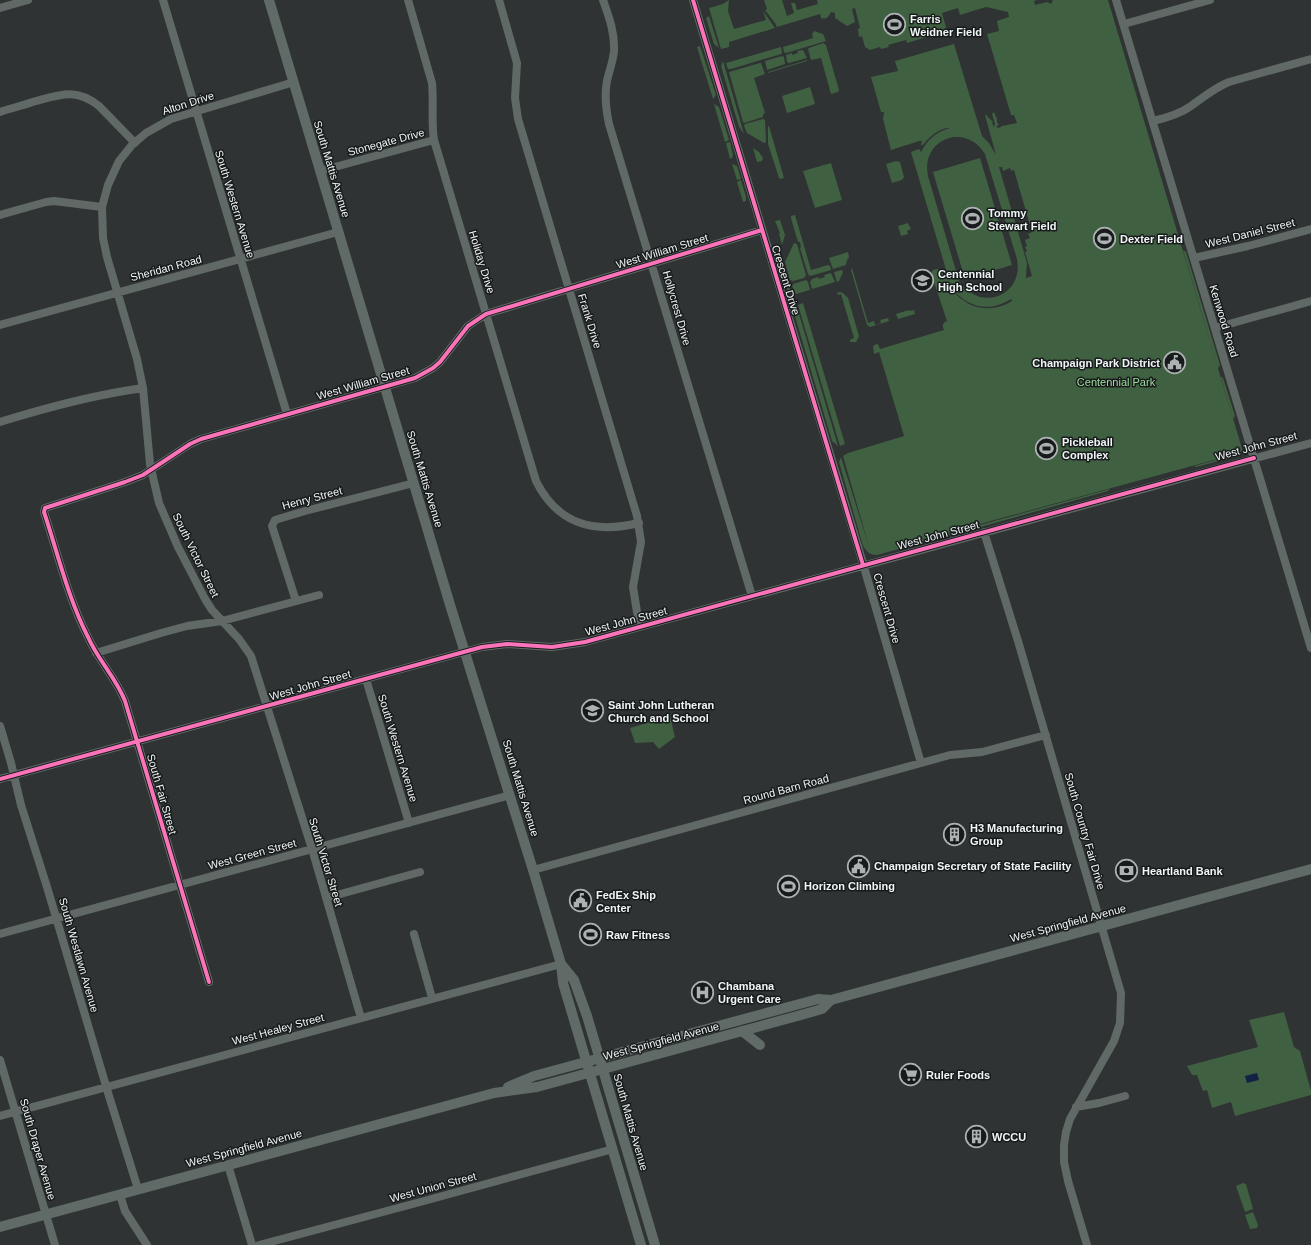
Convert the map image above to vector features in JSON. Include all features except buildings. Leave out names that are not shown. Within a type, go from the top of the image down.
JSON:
[{"type":"main road","name":"South Mattis Avenue","points":[[269,0],[465,652],[533,870],[561,964],[563,983],[641,1245]]},
{"type":"main road","name":"West Springfield Avenue","points":[[494,1093],[534,1076],[600,1057],[818,999],[831,1000],[1311,869]]},
{"type":"main road","name":"South Mattis Avenue","points":[[561,964],[574,980],[600,1057],[655,1245]]},
{"type":"main road","name":"West Springfield Avenue","points":[[0,1227],[494,1093],[538,1087],[822,1009],[831,1000]]},
{"type":"main road","points":[[742,1031],[760,1045]]},
{"type":"street","points":[[0,8],[28,0]]},
{"type":"street","name":"South Western Avenue","points":[[163,0],[287,414]]},
{"type":"street","name":"Holiday Drive","points":[[408,0],[432,82],[432,127],[434,140],[532,467],[541,490],[548,501],[556,508],[572,519],[591,526],[611,528],[639,523]]},
{"type":"street","name":"Frank Drive","points":[[499,0],[517,63],[515,98],[518,119],[639,523],[641,542],[633,587],[641,626]]},
{"type":"street","name":"Hollycrest Drive","points":[[603,0],[609,16],[614,42],[613,61],[606,90],[606,109],[752,596]]},
{"type":"street","name":"Crescent Drive","points":[[693,0],[863,565],[920,763]]},
{"type":"street","name":"Kenwood Road","points":[[1116,0],[1311,648]]},
{"type":"street","points":[[1124,24],[1210,0]]},
{"type":"street","points":[[1153,121],[1182,112],[1191,107],[1208,92],[1229,82],[1311,59]]},
{"type":"street","name":"Alton Drive","points":[[118,292],[103,238],[102,207],[105,193],[114,169],[124,154],[146,133],[170,119],[294,82]]},
{"type":"street","points":[[0,112],[61,94],[77,94],[93,101],[135,142]]},
{"type":"street","name":"Stonegate Drive","points":[[320,171],[434,140]]},
{"type":"street","points":[[0,215],[54,201],[102,207]]},
{"type":"street","name":"West Daniel Street","points":[[1194,258],[1248,246],[1311,229]]},
{"type":"street","name":"West William Street","points":[[46,507],[125,482],[151,470],[190,444],[201,439],[414,378],[433,368],[440,362],[468,326],[486,314],[762,230]]},
{"type":"street","name":"Sheridan Road","points":[[0,325],[338,232]]},
{"type":"street","name":"South Victor Street","points":[[118,292],[137,359],[143,388],[151,470],[159,503],[178,547],[205,599],[212,610],[240,639],[252,656],[312,849],[361,1018]]},
{"type":"street","points":[[1215,328],[1311,301]]},
{"type":"street","points":[[0,422],[78,399],[143,388]]},
{"type":"street","name":"West John Street","points":[[0,779],[465,652],[507,644],[552,647],[585,642],[1311,443]]},
{"type":"street","name":"Henry Street","points":[[296,601],[272,526],[275,520],[414,483]]},
{"type":"street","name":"South Fair Street","points":[[46,507],[44,512],[80,620],[96,653],[121,690],[209,982]]},
{"type":"street","name":"South Country Fair Drive","points":[[984,532],[1046,735],[1121,992],[1120,1023],[1114,1041],[1076,1107],[1066,1132],[1064,1153],[1068,1180],[1087,1245]]},
{"type":"street","points":[[96,653],[161,632],[187,626],[222,621],[319,595]]},
{"type":"street","name":"South Western Avenue","points":[[366,679],[409,823]]},
{"type":"street","name":"South Westlawn Avenue","points":[[0,726],[21,806],[138,1189]]},
{"type":"street","name":"Round Barn Road","points":[[533,870],[950,755],[988,750],[1046,735]]},
{"type":"street","name":"West Green Street","points":[[0,934],[510,795]]},
{"type":"street","points":[[326,898],[420,872]]},
{"type":"street","points":[[414,934],[432,998]]},
{"type":"street","name":"West Healey Street","points":[[0,1116],[561,964]]},
{"type":"street","name":"South Draper Avenue","points":[[0,1060],[55,1245]]},
{"type":"street","points":[[1076,1107],[1124,1096]]},
{"type":"street","name":"West Union Street","points":[[259,1245],[613,1149]]},
{"type":"street","points":[[228,1165],[252,1245]]},
{"type":"street","points":[[120,1195],[125,1211],[147,1245]]},
{"type":"green space","points":[[729,0],[728,11],[734,29],[766,20],[763,11],[775,28],[729,42],[729,47],[721,49],[709,8],[723,4]]},
{"type":"green space","name":"Centennial Park","points":[[764,0],[782,0],[787,16],[794,13],[791,3],[795,3],[797,10],[818,4],[817,0],[1037,0],[1034,1],[1035,5],[1047,2],[1051,4],[1053,0],[1108,0],[1243,452],[907,544],[974,526],[975,528],[877,555],[871,554],[867,551],[863,546],[839,462],[841,457],[870,550],[843,456],[848,453],[904,436],[879,352],[874,354],[874,345],[878,344],[880,349],[944,330],[943,325],[947,321],[931,273],[933,270],[937,269],[942,270],[943,274],[947,273],[911,152],[919,149],[921,152],[933,137],[950,128],[942,129],[935,133],[923,145],[921,145],[922,141],[919,141],[891,150],[883,119],[884,112],[881,112],[871,77],[898,71],[895,61],[954,44],[982,136],[989,143],[996,155],[985,115],[993,122],[994,127],[995,124],[992,114],[994,112],[997,123],[999,124],[996,127],[999,128],[1017,123],[1014,115],[1011,115],[987,34],[999,31],[997,21],[1009,17],[1008,12],[986,7],[960,15],[958,8],[942,13],[947,31],[907,43],[906,40],[888,45],[889,47],[881,49],[880,47],[870,50],[865,47],[862,36],[859,37],[858,29],[860,28],[855,8],[852,9],[855,22],[847,26],[835,18],[835,13],[831,12],[826,18],[821,18],[820,14],[777,27],[765,10],[767,9]],"holes":[[[953,137],[972,141],[979,146],[985,154],[1017,259],[1017,272],[1014,283],[1007,291],[998,296],[988,298],[978,296],[968,291],[959,281],[928,176],[928,162],[932,151],[941,142]],[[999,167],[1002,167],[1003,171],[1010,168],[1011,171],[1014,170],[1032,232],[1028,234],[1030,238],[1025,240],[1027,246],[1025,247],[1027,251],[1025,252],[1032,276],[1026,278],[1027,263]],[[954,292],[964,300],[983,307],[995,306],[1011,299],[1012,301],[997,307],[982,308],[967,303]]]},
{"type":"green space","points":[[709,16],[719,48],[714,44],[706,18]]},
{"type":"green space","points":[[814,31],[823,34],[826,41],[786,53],[784,52],[783,47],[813,38],[812,34]]},
{"type":"green space","points":[[823,43],[826,45],[839,90],[838,92],[831,94],[821,58],[811,60],[808,49]]},
{"type":"green space","points":[[700,46],[716,95],[713,99],[697,47]]},
{"type":"green space","points":[[781,47],[781,54],[728,69],[726,63]]},
{"type":"green space","points":[[803,50],[807,58],[789,63],[787,62],[786,55],[792,53],[792,55],[798,53],[797,51]]},
{"type":"green space","points":[[782,56],[784,57],[785,64],[767,70],[765,61]]},
{"type":"green space","points":[[723,61],[744,134],[739,127],[721,66]]},
{"type":"green space","points":[[807,61],[768,73],[768,72]]},
{"type":"green space","points":[[761,63],[765,74],[754,78],[765,113],[763,114],[763,117],[744,123],[729,72]]},
{"type":"green space","points":[[810,87],[815,104],[787,113],[782,96]]},
{"type":"green space","points":[[714,104],[719,107],[729,140],[725,142]]},
{"type":"green space","points":[[763,119],[765,120],[766,142],[764,143],[747,133],[744,126],[745,124]]},
{"type":"green space","points":[[768,126],[784,178],[779,178],[768,144]]},
{"type":"green space","points":[[730,142],[733,155],[730,159],[726,143]]},
{"type":"green space","points":[[753,148],[759,152],[763,158],[762,161],[757,162]]},
{"type":"green space","name":"Tommy Stewart Field","points":[[980,158],[1012,265],[965,279],[933,172]]},
{"type":"green space","points":[[896,161],[900,162],[904,177],[902,180],[892,183],[886,164]]},
{"type":"green space","points":[[831,163],[842,200],[815,208],[803,171]]},
{"type":"green space","points":[[732,164],[737,166],[741,179],[737,180]]},
{"type":"green space","points":[[741,180],[746,197],[746,201],[743,202],[737,182]]},
{"type":"green space","points":[[795,215],[811,270],[828,265],[830,266],[831,270],[810,276],[808,274],[800,248],[800,242],[798,242],[791,218],[791,216]]},
{"type":"green space","points":[[780,220],[785,235],[782,245],[780,233],[775,221]]},
{"type":"green space","points":[[908,223],[911,229],[907,231],[908,234],[901,236],[898,226]]},
{"type":"green space","points":[[794,243],[797,244],[806,275],[804,278],[793,281],[790,280],[785,262]]},
{"type":"green space","points":[[1183,250],[1186,252],[1220,365],[1218,368]]},
{"type":"green space","points":[[848,252],[849,257],[846,265],[833,269],[829,258]]},
{"type":"green space","points":[[782,261],[792,295],[787,289],[783,280]]},
{"type":"green space","points":[[852,268],[868,323],[874,321],[875,325],[881,323],[880,320],[888,318],[889,321],[870,327],[867,325],[851,270]]},
{"type":"green space","points":[[842,270],[843,272],[839,281],[837,282],[834,272]]},
{"type":"green space","points":[[831,273],[835,282],[812,289],[810,282],[812,279],[818,277],[819,279],[825,277],[824,275]]},
{"type":"green space","points":[[806,280],[810,290],[796,294],[792,286],[793,284]]},
{"type":"green space","points":[[840,292],[848,298],[859,336],[856,342],[850,342],[850,340],[854,338],[841,294],[838,295],[837,293]]},
{"type":"green space","points":[[803,303],[845,444],[840,446],[798,305]]},
{"type":"green space","points":[[796,307],[838,446],[832,441],[794,313]]},
{"type":"green space","points":[[914,310],[915,314],[898,319],[896,314]]},
{"type":"green space","points":[[1220,376],[1223,378],[1235,416],[1233,419]]},
{"type":"green space","points":[[1242,453],[1243,454],[1241,455],[1196,467],[1194,466]]},
{"type":"green space","points":[[1110,489],[1108,491],[977,528],[976,526]]},
{"type":"green space","points":[[670,716],[675,737],[659,749],[653,742],[635,743],[630,728]]},
{"type":"green space","points":[[1284,1012],[1294,1047],[1300,1051],[1311,1095],[1235,1116],[1231,1102],[1212,1108],[1207,1090],[1203,1091],[1197,1075],[1192,1075],[1187,1066],[1258,1047],[1249,1020]]},
{"type":"green space","points":[[1243,1183],[1246,1184],[1253,1209],[1245,1212],[1236,1186]]},
{"type":"green space","points":[[1253,1212],[1258,1225],[1257,1228],[1250,1229],[1245,1215]]},
{"type":"water","points":[[1257,1073],[1259,1080],[1247,1083],[1245,1076]]},
{"type":"cycle path","points":[[693,0],[863,565]]},
{"type":"cycle path","points":[[209,982],[125,701],[117,685],[92,645],[81,622],[64,576],[44,512],[45,508],[143,475],[190,444],[201,439],[415,378],[433,368],[440,362],[468,326],[486,314],[762,230]]},
{"type":"cycle path","points":[[0,779],[482,647],[507,644],[552,647],[585,642],[1254,458]]},
{"type":"place","name":"Farris Weidner Field","points":[[894,25]]},
{"type":"place","name":"Tommy Stewart Field","points":[[972,219]]},
{"type":"place","name":"Dexter Field","points":[[1104,239]]},
{"type":"place","name":"Centennial High School","points":[[922,280]]},
{"type":"place","name":"Champaign Park District","points":[[1175,363]]},
{"type":"place","name":"Pickleball Complex","points":[[1046,448]]},
{"type":"place","name":"Saint John Lutheran Church and School","points":[[593,711]]},
{"type":"place","name":"H3 Manufacturing Group","points":[[955,834]]},
{"type":"place","name":"Champaign Secretary of State Facility","points":[[858,866]]},
{"type":"place","name":"Heartland Bank","points":[[1126,871]]},
{"type":"place","name":"Horizon Climbing","points":[[788,886]]},
{"type":"place","name":"FedEx Ship Center","points":[[581,901]]},
{"type":"place","name":"Raw Fitness","points":[[591,935]]},
{"type":"place","name":"Chambana Urgent Care","points":[[703,992]]},
{"type":"place","name":"Ruler Foods","points":[[911,1075]]},
{"type":"place","name":"WCCU","points":[[976,1137]]}]
